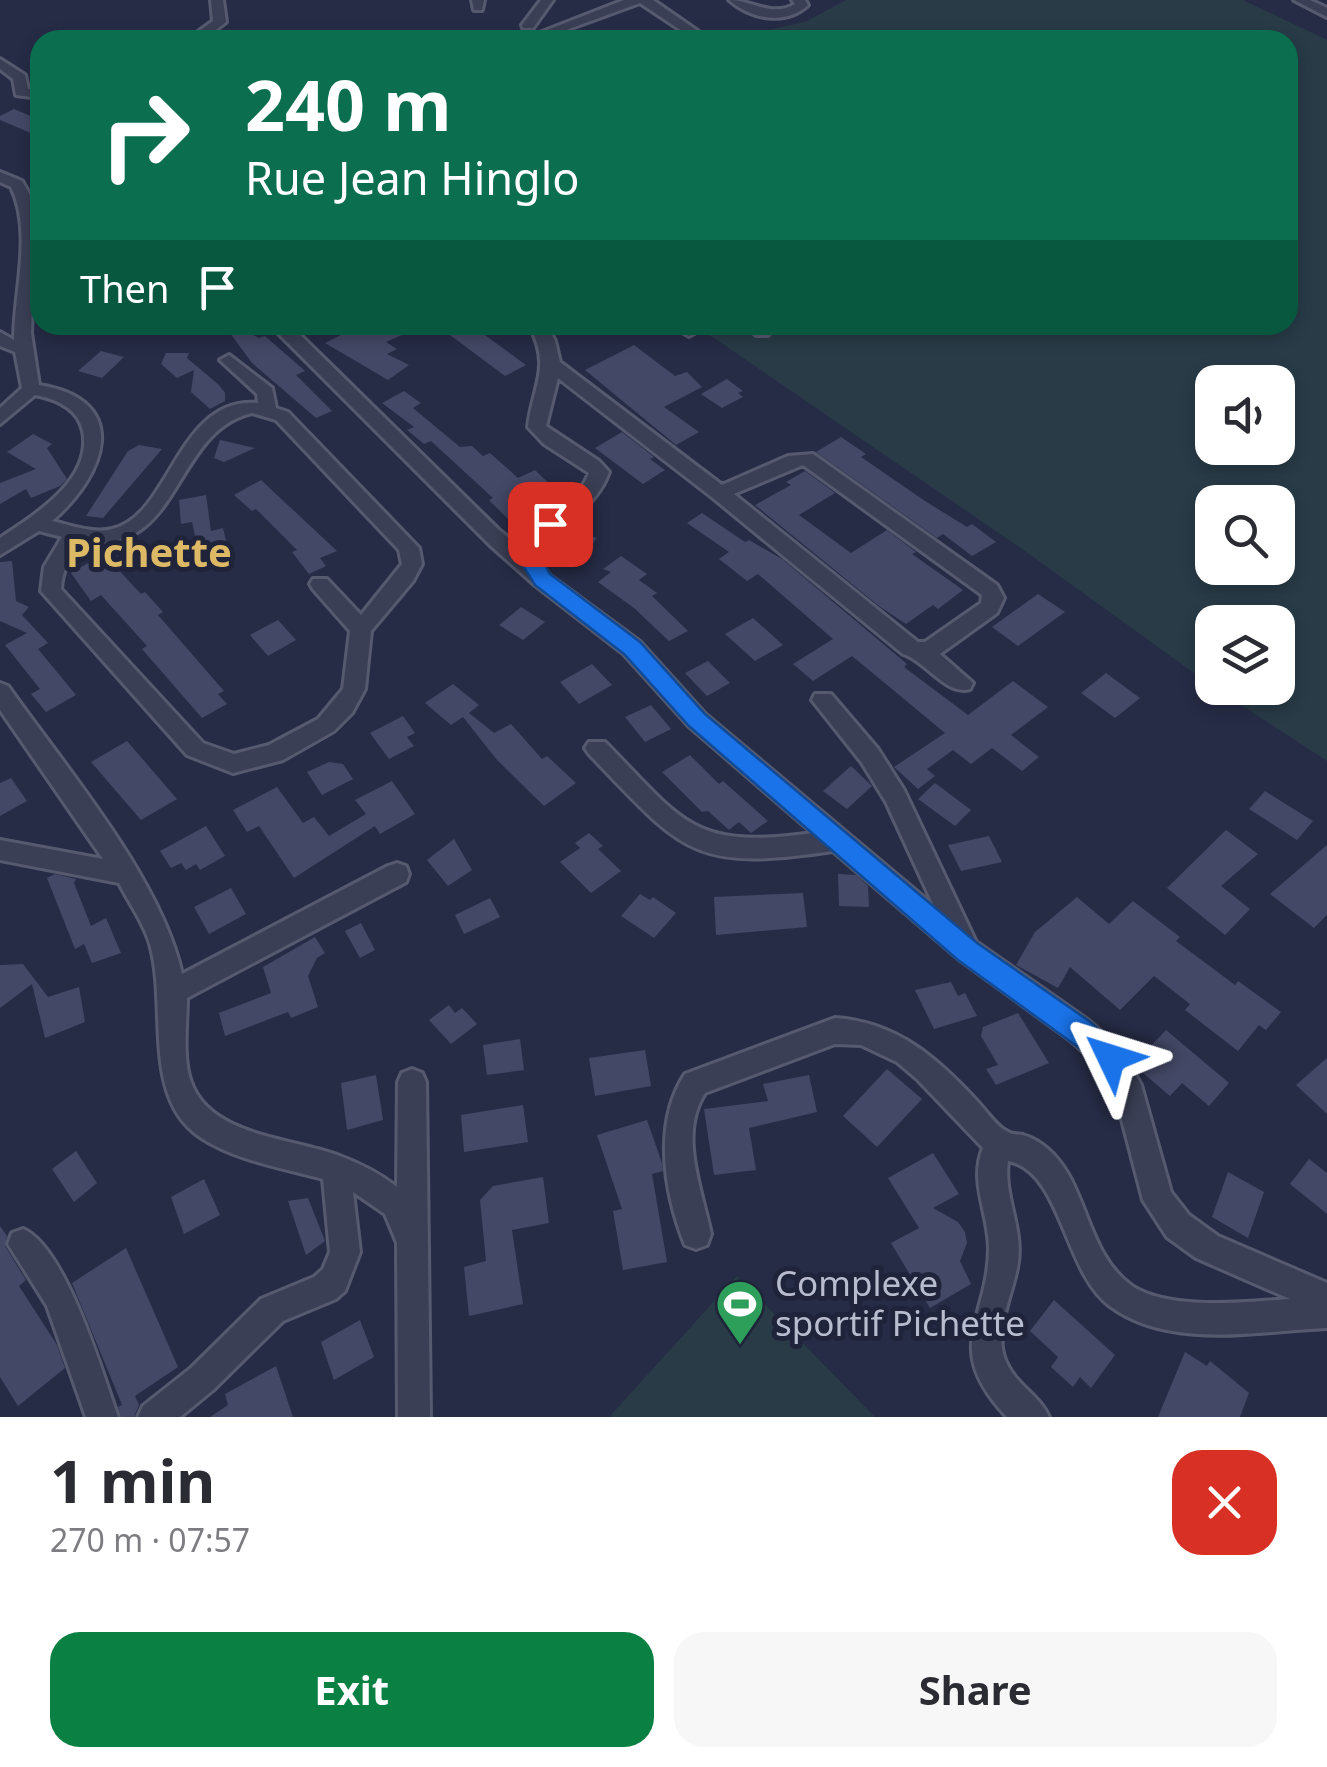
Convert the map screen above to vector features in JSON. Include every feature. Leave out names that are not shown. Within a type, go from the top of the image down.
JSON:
[{"type":"street","points":[[208,30],[220,22],[217,0]]},
{"type":"street","points":[[528,25],[548,0]]},
{"type":"street","points":[[554,30],[640,0],[689,30]]},
{"type":"street","points":[[735,0],[757,12],[774,14],[796,10],[802,4],[798,0]]},
{"type":"street","points":[[1300,0],[1327,12]]},
{"type":"street","points":[[0,63],[20,78],[22,92],[30,93]]},
{"type":"street","points":[[0,177],[24,182],[30,245]]},
{"type":"street","points":[[30,303],[23,348],[32,389]]},
{"type":"street","points":[[289,335],[408,448],[504,547],[532,564],[542,580],[632,648],[697,720],[968,951],[1079,1030],[1111,1058],[1127,1085],[1158,1200],[1178,1226],[1206,1247],[1327,1299]]},
{"type":"street","points":[[532,564],[540,536],[597,485],[600,472],[589,460],[545,438],[537,427],[554,366],[552,349],[544,335]]},
{"type":"street","points":[[0,337],[12,347],[23,348]]},
{"type":"street","points":[[229,360],[266,392],[268,408]]},
{"type":"street","points":[[554,366],[962,684]]},
{"type":"street","points":[[0,418],[32,389]]},
{"type":"street","points":[[0,548],[36,524],[78,484],[87,467],[94,431],[87,413],[74,401],[32,389]]},
{"type":"street","points":[[36,524],[76,531],[107,538],[133,529],[144,521],[170,478],[210,426],[251,407],[268,408],[282,416],[409,548],[412,564],[403,581],[362,630],[354,688],[344,707],[326,724],[275,753],[233,764],[212,759],[195,749],[51,591],[55,562],[76,531]]},
{"type":"street","points":[[720,493],[806,458],[990,590],[994,598],[990,608],[931,649],[921,651]]},
{"type":"street","points":[[320,584],[362,630]]},
{"type":"street","points":[[0,692],[127,874],[162,940],[172,992],[176,1082],[192,1110],[210,1127],[232,1138],[336,1169],[369,1184],[396,1204],[412,1242]]},
{"type":"street","points":[[824,700],[870,756],[896,797],[968,951]]},
{"type":"street","points":[[597,748],[676,828],[720,846],[775,849],[838,840]]},
{"type":"street","points":[[0,850],[127,874]]},
{"type":"street","points":[[172,992],[397,874]]},
{"type":"street","points":[[696,1234],[676,1122],[682,1098],[694,1083],[835,1031],[859,1029],[900,1046],[1000,1146],[1028,1150],[1050,1171],[1067,1200],[1086,1257],[1101,1281],[1122,1297],[1148,1310],[1175,1316],[1327,1312]]},
{"type":"street","points":[[412,1082],[414,1417]]},
{"type":"street","points":[[1000,1146],[993,1155],[991,1169],[1002,1215],[1004,1251],[988,1328],[987,1353],[995,1377],[1033,1417]]},
{"type":"street","points":[[154,1417],[202,1379],[272,1310],[325,1288],[334,1280],[345,1252],[336,1169]]},
{"type":"street","points":[[23,1244],[59,1298],[102,1417]]},
{"type":"shaded area","points":[[846,0],[1243,0],[1327,40],[1327,761],[1241,705],[1295,705],[1295,605],[1195,605],[1195,674],[1025,551],[710,335],[1298,335],[1298,30],[769,30],[807,21]]},
{"type":"shaded area","name":"Complexe sportif Pichette","points":[[737,1276],[875,1417],[609,1417]]},
{"type":"building","points":[[14,109],[30,116],[30,133],[0,120],[0,116]]},
{"type":"building","points":[[231,335],[265,336],[305,371],[296,375],[332,411],[316,418],[252,363]]},
{"type":"building","points":[[341,335],[402,335],[386,342],[397,349],[387,354],[409,365],[388,380],[325,343]]},
{"type":"building","points":[[450,335],[485,335],[526,365],[505,376]]},
{"type":"building","points":[[634,345],[675,376],[687,372],[702,387],[664,407],[699,432],[676,445],[585,370]]},
{"type":"building","points":[[101,351],[124,357],[102,378],[78,371]]},
{"type":"building","points":[[166,353],[189,353],[187,358],[225,393],[225,401],[210,409],[191,392],[194,370],[177,378],[161,364]]},
{"type":"building","points":[[727,379],[743,391],[738,393],[743,397],[722,408],[701,394]]},
{"type":"building","points":[[404,391],[421,403],[413,408],[460,447],[472,446],[483,456],[490,453],[518,478],[535,470],[560,494],[508,519],[489,500],[493,498],[431,441],[424,444],[407,430],[414,427],[382,403]]},
{"type":"building","points":[[622,432],[665,470],[643,484],[595,448]]},
{"type":"building","points":[[33,434],[52,444],[47,448],[67,479],[31,498],[26,489],[0,504],[0,483],[36,469],[7,452]]},
{"type":"building","points":[[841,437],[866,454],[861,457],[925,501],[967,527],[972,524],[996,542],[972,556],[943,534],[937,538],[816,452]]},
{"type":"building","points":[[220,440],[255,448],[224,462],[214,458]]},
{"type":"building","points":[[139,445],[162,449],[103,518],[86,516],[128,451]]},
{"type":"building","points":[[805,471],[835,493],[799,515],[851,553],[887,530],[916,552],[912,554],[963,590],[938,609],[933,605],[906,624],[879,606],[755,505],[791,485],[786,482]]},
{"type":"building","points":[[261,480],[337,551],[320,558],[326,566],[309,574],[292,552],[297,550],[256,509],[252,511],[234,495]]},
{"type":"building","points":[[206,495],[211,531],[223,528],[229,553],[200,560],[192,522],[181,524],[179,500]]},
{"type":"building","points":[[702,513],[745,542],[749,540],[782,559],[907,664],[904,667],[968,715],[1013,681],[1048,707],[1011,735],[1039,757],[1022,771],[992,748],[971,764],[953,750],[927,769],[935,776],[918,789],[894,767],[945,733],[852,656],[813,681],[793,664],[833,639],[758,574],[747,581],[719,559],[729,552],[687,523]]},
{"type":"building","points":[[571,529],[597,538],[580,561],[553,552]]},
{"type":"building","points":[[621,556],[647,574],[639,580],[657,593],[652,596],[688,631],[669,641],[634,608],[598,582],[611,572],[603,569]]},
{"type":"building","points":[[12,561],[16,601],[29,607],[22,615],[48,643],[38,649],[76,695],[46,712],[31,694],[40,689],[5,645],[27,633],[0,621],[0,562]]},
{"type":"building","points":[[88,563],[93,569],[112,563],[141,594],[145,592],[163,612],[158,615],[224,691],[218,694],[227,704],[202,718],[142,649],[147,646],[101,595],[91,601],[71,573]]},
{"type":"building","points":[[1038,594],[1065,612],[1018,646],[992,627]]},
{"type":"building","points":[[521,607],[545,622],[523,640],[499,625]]},
{"type":"building","points":[[753,618],[783,645],[755,661],[725,634]]},
{"type":"building","points":[[278,620],[296,640],[268,656],[250,635]]},
{"type":"building","points":[[708,661],[730,683],[707,696],[685,673]]},
{"type":"building","points":[[592,664],[612,685],[579,704],[560,682]]},
{"type":"building","points":[[1106,673],[1140,698],[1115,718],[1081,693]]},
{"type":"building","points":[[453,684],[479,705],[469,713],[494,733],[511,724],[542,759],[547,756],[576,783],[544,806],[497,760],[463,717],[451,725],[425,703]]},
{"type":"building","points":[[651,705],[671,729],[645,742],[625,717]]},
{"type":"building","points":[[403,716],[415,733],[407,737],[414,746],[389,759],[370,733]]},
{"type":"building","points":[[127,741],[177,799],[141,820],[91,762]]},
{"type":"building","points":[[690,755],[719,784],[723,781],[768,821],[751,833],[739,822],[729,830],[708,811],[702,812],[662,772]]},
{"type":"building","points":[[329,762],[343,764],[353,779],[322,795],[307,772]]},
{"type":"building","points":[[851,766],[872,786],[847,809],[823,791]]},
{"type":"building","points":[[11,778],[27,801],[0,816],[0,783]]},
{"type":"building","points":[[392,781],[415,814],[380,834],[375,826],[294,878],[259,826],[247,832],[233,810],[277,787],[303,823],[314,817],[329,836],[366,814],[355,800]]},
{"type":"building","points":[[935,783],[971,810],[955,826],[918,799]]},
{"type":"building","points":[[1265,791],[1313,821],[1297,840],[1249,809]]},
{"type":"building","points":[[206,826],[225,856],[200,870],[196,864],[186,870],[181,863],[171,868],[160,851]]},
{"type":"building","points":[[1226,830],[1258,854],[1221,886],[1250,909],[1225,935],[1167,888]]},
{"type":"building","points":[[589,833],[603,846],[598,849],[621,871],[591,893],[560,862],[580,848],[575,843]]},
{"type":"building","points":[[989,836],[1002,862],[961,871],[948,845]]},
{"type":"building","points":[[454,839],[472,870],[448,886],[427,860]]},
{"type":"building","points":[[1327,845],[1327,915],[1314,928],[1270,894]]},
{"type":"building","points":[[55,874],[76,879],[74,883],[91,926],[106,918],[121,953],[92,963],[84,944],[75,949],[47,878]]},
{"type":"building","points":[[838,874],[856,875],[868,886],[869,907],[839,906]]},
{"type":"building","points":[[231,888],[246,914],[209,934],[194,907]]},
{"type":"building","points":[[803,893],[807,927],[716,935],[714,897]]},
{"type":"building","points":[[640,894],[650,900],[653,897],[676,913],[654,938],[621,916]]},
{"type":"building","points":[[1077,897],[1109,924],[1133,901],[1180,937],[1176,941],[1235,985],[1238,981],[1281,1012],[1266,1030],[1259,1025],[1238,1051],[1185,1010],[1190,1004],[1154,976],[1120,1010],[1070,967],[1058,988],[1016,965],[1035,932]]},
{"type":"building","points":[[490,898],[500,917],[464,934],[455,915]]},
{"type":"building","points":[[361,923],[375,950],[360,958],[345,931]]},
{"type":"building","points":[[315,937],[325,953],[317,958],[308,976],[318,1007],[291,1018],[288,1012],[225,1036],[219,1013],[271,993],[263,967]]},
{"type":"building","points":[[23,964],[48,997],[79,987],[85,1022],[45,1038],[32,984],[0,1008],[0,965]]},
{"type":"building","points":[[951,982],[958,996],[965,993],[977,1016],[934,1029],[915,990]]},
{"type":"building","points":[[449,1005],[455,1013],[462,1008],[477,1024],[451,1044],[429,1020]]},
{"type":"building","points":[[1018,1013],[1049,1063],[996,1085],[986,1069],[998,1065],[981,1036],[983,1027]]},
{"type":"building","points":[[1166,1030],[1229,1083],[1209,1106],[1182,1083],[1170,1096],[1143,1073],[1155,1061],[1145,1052]]},
{"type":"building","points":[[520,1039],[524,1070],[487,1075],[483,1045]]},
{"type":"building","points":[[645,1050],[651,1086],[595,1096],[589,1058]]},
{"type":"building","points":[[1327,1058],[1327,1114],[1296,1085]]},
{"type":"building","points":[[887,1069],[922,1099],[877,1147],[843,1116]]},
{"type":"building","points":[[376,1075],[383,1120],[347,1130],[341,1083]]},
{"type":"building","points":[[809,1075],[817,1112],[749,1128],[756,1170],[714,1175],[704,1109],[768,1101],[763,1084]]},
{"type":"building","points":[[523,1105],[528,1142],[464,1152],[461,1115]]},
{"type":"building","points":[[647,1120],[662,1163],[663,1171],[652,1174],[667,1262],[623,1270],[613,1211],[622,1209],[597,1135]]},
{"type":"building","points":[[76,1151],[97,1183],[74,1202],[52,1169]]},
{"type":"building","points":[[933,1153],[959,1194],[933,1208],[958,1222],[965,1232],[967,1243],[960,1261],[971,1284],[930,1308],[891,1243],[919,1228],[888,1178]]},
{"type":"building","points":[[1309,1159],[1327,1173],[1327,1214],[1290,1184]]},
{"type":"building","points":[[1228,1172],[1264,1192],[1248,1238],[1212,1217]]},
{"type":"building","points":[[543,1177],[549,1223],[512,1230],[523,1304],[469,1316],[464,1267],[486,1261],[480,1200],[493,1186]]},
{"type":"building","points":[[204,1179],[220,1215],[184,1234],[171,1197]]},
{"type":"building","points":[[308,1198],[325,1241],[306,1255],[288,1201]]},
{"type":"building","points":[[0,1226],[7,1236],[5,1246],[26,1280],[19,1286],[57,1345],[65,1368],[18,1406],[0,1377]]},
{"type":"building","points":[[126,1248],[178,1367],[135,1396],[139,1405],[134,1417],[121,1417],[118,1407],[122,1405],[72,1283]]},
{"type":"building","points":[[1054,1300],[1115,1355],[1091,1388],[1080,1377],[1073,1387],[1051,1367],[1058,1357],[1030,1331]]},
{"type":"building","points":[[360,1320],[374,1357],[334,1380],[321,1342]]},
{"type":"building","points":[[1185,1352],[1207,1366],[1210,1361],[1249,1393],[1240,1417],[1158,1417]]},
{"type":"building","points":[[276,1366],[293,1417],[210,1417],[228,1405],[225,1394]]},
{"type":"place","name":"Complexe sportif Pichette","points":[[740,1346]]},
{"type":"district","name":"Pichette","points":[[149,553]]},
{"type":"route","points":[[550,524],[534,548],[532,564],[542,580],[632,648],[697,720],[968,951],[1079,1030],[1111,1058]]}]
